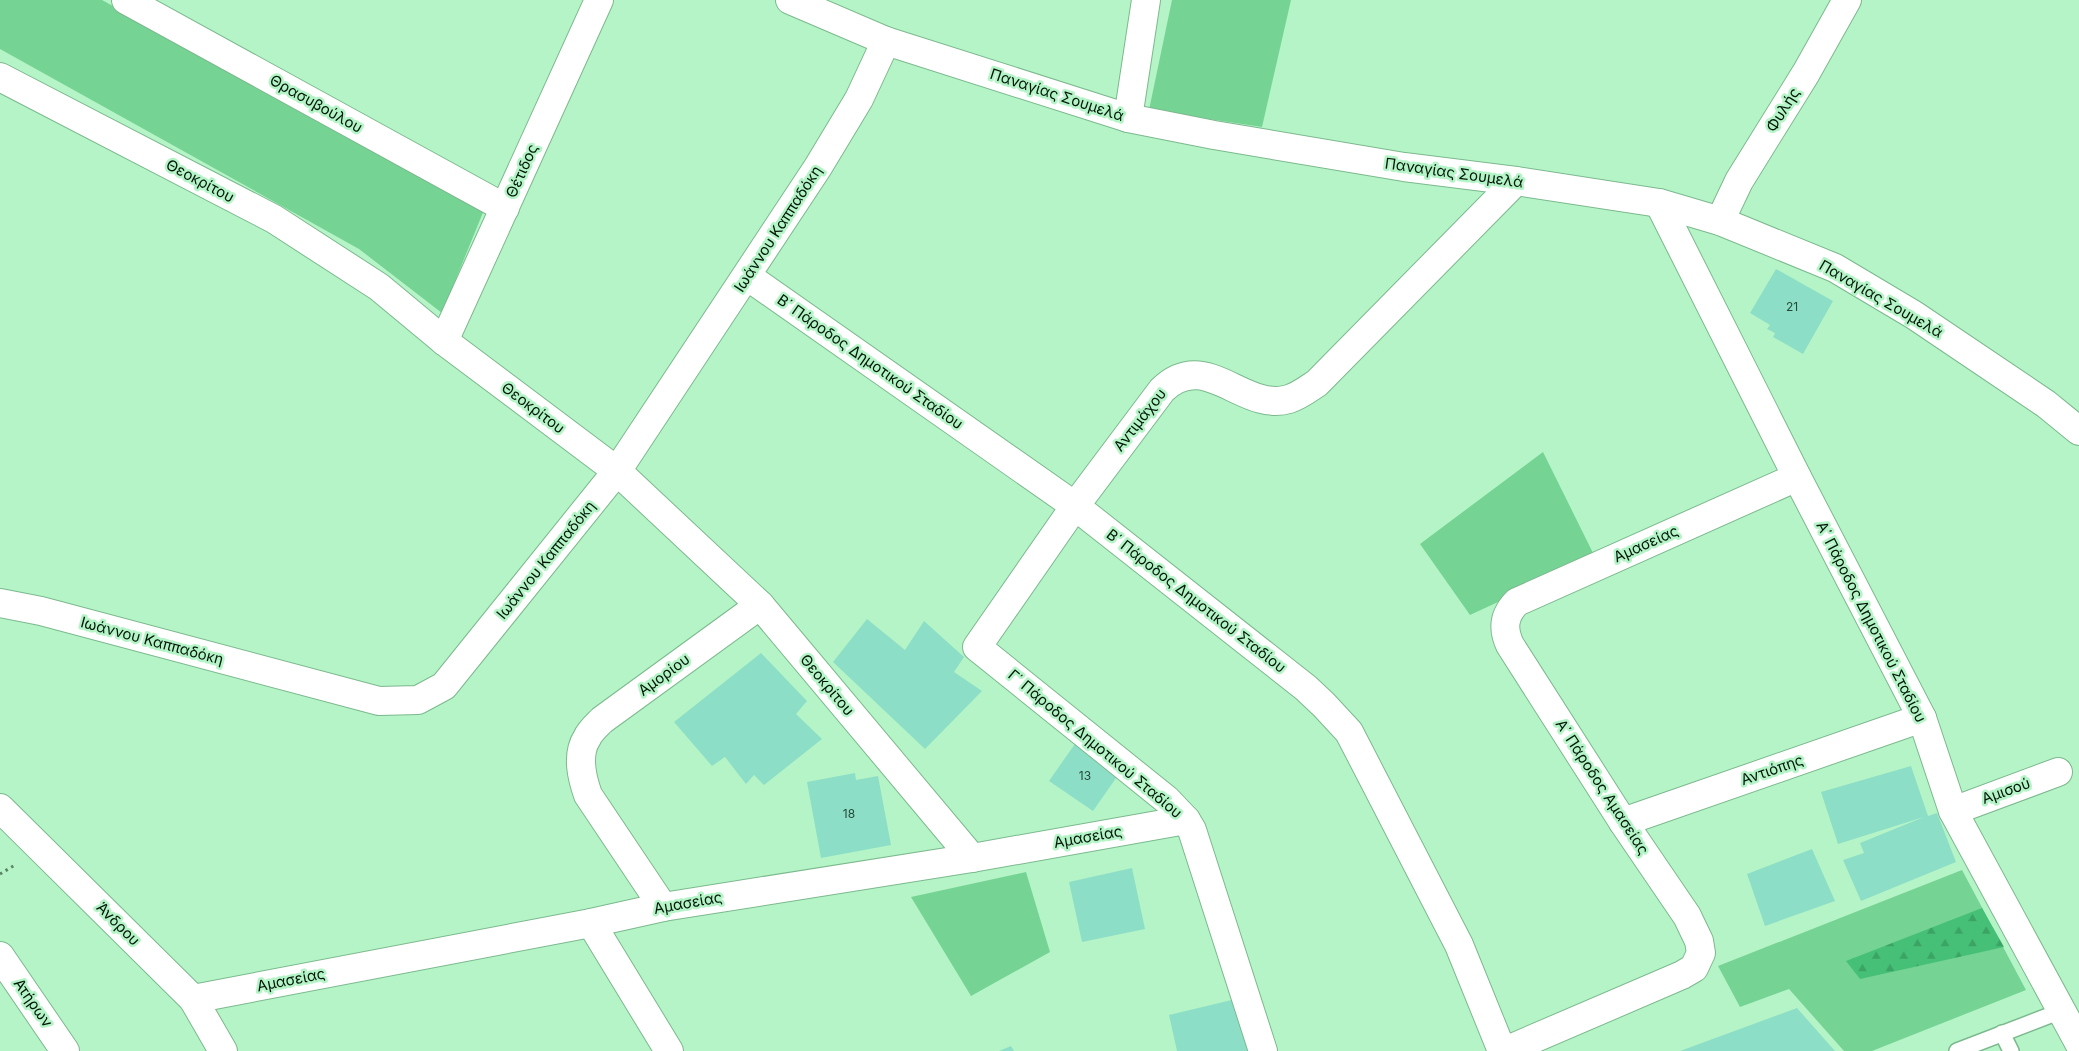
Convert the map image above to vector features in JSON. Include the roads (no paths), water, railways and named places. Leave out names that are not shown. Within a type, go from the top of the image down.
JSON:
[{"type":"street","name":"Θρασυβούλου","points":[[126,0],[505,208]]},
{"type":"street","name":"Θέτιδος","points":[[444,341],[599,0]]},
{"type":"street","name":"Παναγίας Σουμελά","points":[[790,0],[886,41],[1128,118],[1214,136],[1394,165],[1659,203],[1720,221],[1835,268],[1914,315],[2046,404],[2079,431]]},
{"type":"street","points":[[1128,118],[1146,0]]},
{"type":"street","name":"Φυλής","points":[[1720,221],[1739,181],[1806,73],[1847,0]]},
{"type":"street","name":"Ιωάννου Καππαδόκη","points":[[0,603],[41,612],[379,701],[418,700],[444,686],[617,471],[818,168],[855,106],[886,41]]},
{"type":"street","name":"Θεοκρίτου","points":[[0,77],[274,219],[379,287],[444,341],[617,471],[760,605],[972,858]]},
{"type":"street","name":"Αντιμάχου","points":[[977,647],[1075,506],[1162,390],[1172,380],[1184,376],[1210,376],[1257,398],[1273,400],[1288,399],[1303,392],[1316,383],[1516,181]]},
{"type":"street","name":"Α΄ Πάροδος Δημοτικού Σταδίου","points":[[1659,203],[1797,478],[1922,718],[1953,811],[2079,1043]]},
{"type":"street","name":"Β΄ Πάροδος Δημοτικού Σταδίου","points":[[747,276],[1075,506],[1306,688],[1349,732],[1459,945],[1504,1051]]},
{"type":"street","name":"Αμασείας","points":[[1505,621],[1509,610],[1517,602],[1797,478]]},
{"type":"street","name":"Αμορίου","points":[[663,907],[588,795],[582,778],[581,755],[586,738],[602,720],[760,605]]},
{"type":"street","name":"Α΄ Πάροδος Αμασείας","points":[[1504,1051],[1682,975],[1694,968],[1701,954],[1699,941],[1687,916],[1623,822],[1510,645],[1505,634],[1505,621]]},
{"type":"street","name":"Γ΄ Πάροδος Δημοτικού Σταδίου","points":[[977,647],[1167,800],[1186,820],[1192,830],[1263,1051]]},
{"type":"street","name":"Αντιόπης","points":[[1623,822],[1922,718]]},
{"type":"street","name":"Αμισού","points":[[1953,811],[2058,772]]},
{"type":"street","name":"Άνδρου","points":[[0,808],[193,999],[223,1051]]},
{"type":"street","name":"Αμασείας","points":[[193,999],[591,923],[663,907],[972,858],[1186,820]]},
{"type":"street","points":[[591,923],[669,1051]]},
{"type":"street","name":"Ατήρων","points":[[0,956],[65,1051]]},
{"type":"lane","points":[[1957,1051],[2061,1011]]},
{"type":"lane","points":[[2002,1033],[2011,1051]]}]
